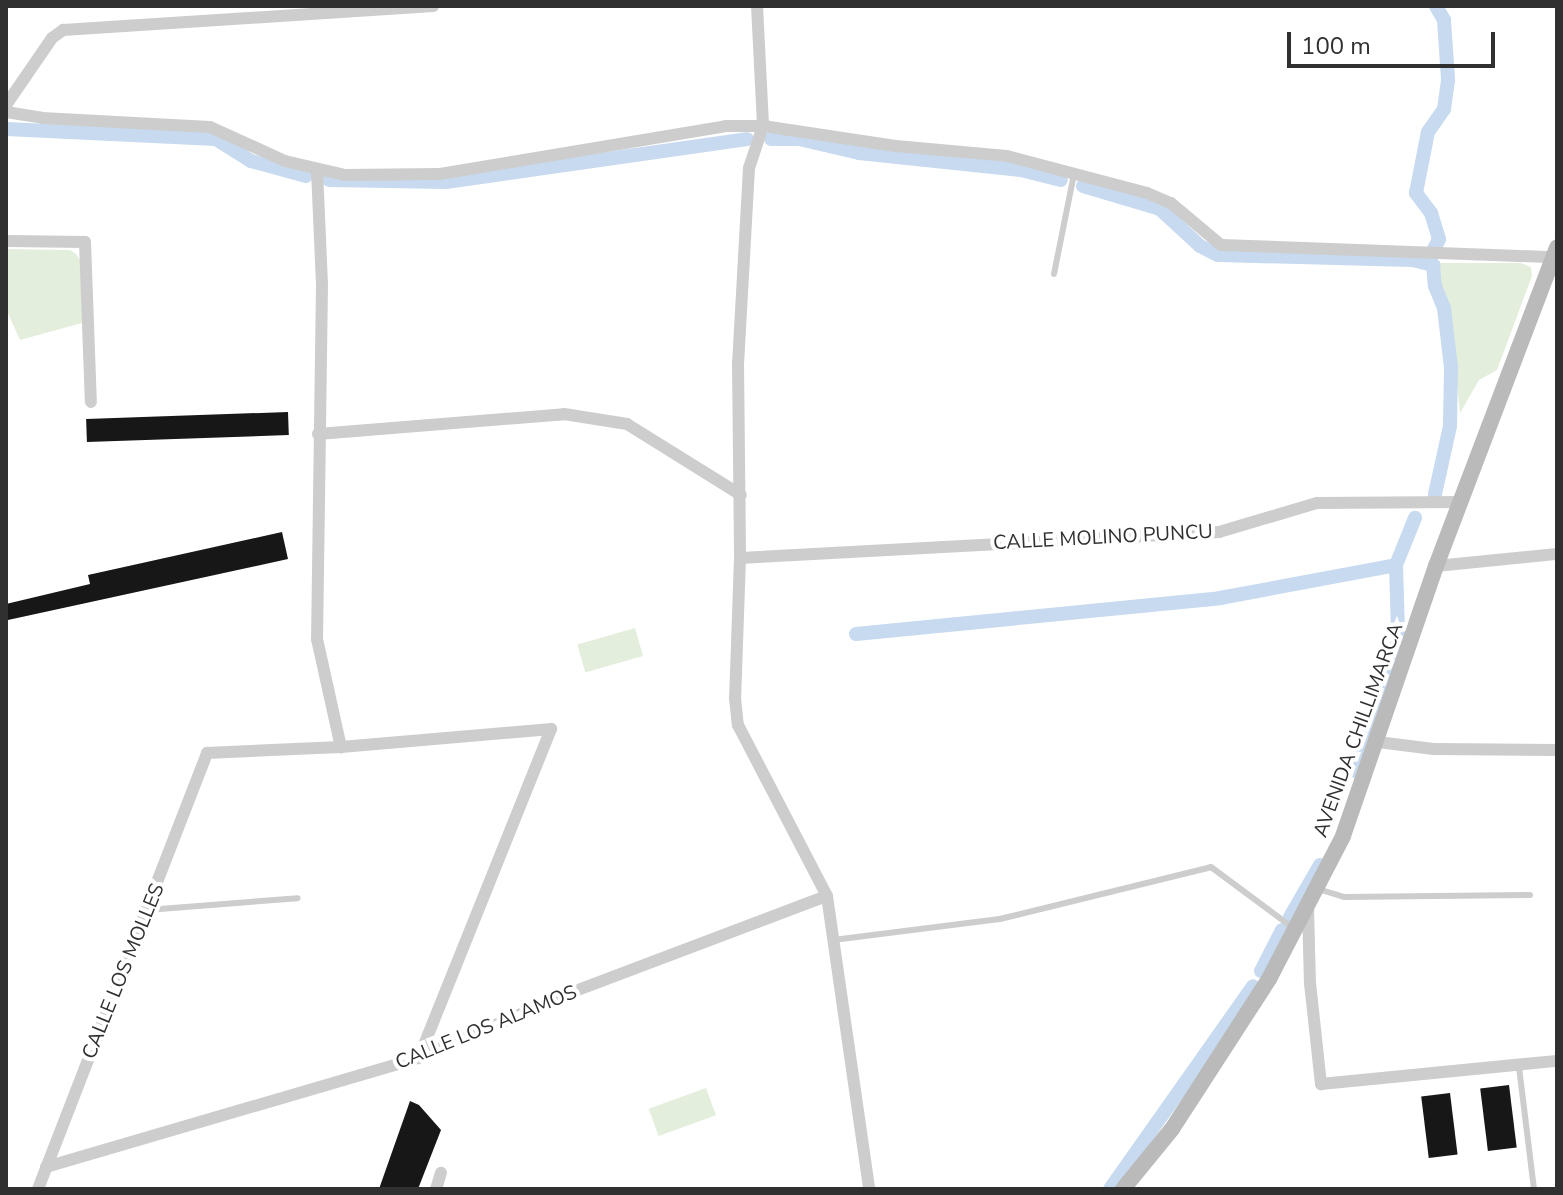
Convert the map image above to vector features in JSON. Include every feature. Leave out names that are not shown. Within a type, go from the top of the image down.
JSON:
[{"type":"street","points":[[6,105],[52,38],[63,30],[433,6]]},
{"type":"street","points":[[757,6],[763,126],[749,168],[738,362],[741,495],[735,698],[738,725],[827,896],[869,1189]]},
{"type":"street","points":[[6,112],[42,118],[210,127],[285,161],[345,175],[440,174],[726,126],[763,126],[896,146],[1007,156],[1147,193],[1171,203],[1221,245],[1555,252]]},
{"type":"street","points":[[317,170],[322,284],[317,639],[341,747],[551,729],[419,1058]]},
{"type":"street","points":[[6,241],[85,242],[91,402]]},
{"type":"street","name":"AVENIDA CHILLIMARCA","points":[[1123,1189],[1172,1129],[1269,979],[1343,836],[1378,742],[1436,566],[1555,252]]},
{"type":"street","points":[[318,434],[564,414],[627,424],[741,495]]},
{"type":"street","name":"CALLE MOLINO PUNCU","points":[[740,558],[1219,532],[1317,503],[1462,502]]},
{"type":"street","points":[[1436,566],[1557,554]]},
{"type":"street","points":[[1378,742],[1434,749],[1557,750]]},
{"type":"street","name":"CALLE LOS MOLLES","points":[[38,1189],[207,753],[341,747]]},
{"type":"street","name":"CALLE LOS ALAMOS","points":[[46,1167],[419,1058],[562,996],[827,896]]},
{"type":"street","points":[[1308,908],[1310,983],[1321,1084],[1557,1061]]},
{"type":"street","points":[[436,1189],[441,1173]]},
{"type":"lane","points":[[1054,274],[1074,174]]},
{"type":"lane","points":[[833,940],[1000,919],[1211,867],[1296,930]]},
{"type":"lane","points":[[1316,888],[1344,897],[1530,895]]},
{"type":"lane","points":[[147,910],[298,898]]},
{"type":"lane","points":[[1519,1067],[1534,1189]]},
{"type":"green space","points":[[6,249],[70,250],[76,254],[81,262],[82,323],[20,340],[6,309]]},
{"type":"green space","points":[[1440,263],[1521,263],[1531,267],[1532,276],[1497,370],[1479,380],[1460,413],[1450,308],[1440,282]]},
{"type":"green space","points":[[635,628],[643,656],[585,672],[577,645]]},
{"type":"green space","points":[[706,1088],[716,1115],[659,1136],[649,1109]]},
{"type":"building","points":[[288,412],[289,435],[87,442],[86,419]]},
{"type":"building","points":[[282,532],[288,559],[8,620],[6,604],[90,584],[88,575]]},
{"type":"building","points":[[1509,1085],[1517,1148],[1488,1151],[1480,1089]]},
{"type":"building","points":[[1450,1093],[1458,1155],[1429,1158],[1421,1097]]},
{"type":"building","points":[[410,1101],[419,1105],[441,1130],[418,1189],[379,1189]]},
{"type":"waterway","points":[[1434,249],[1439,239],[1431,213],[1416,193],[1428,132],[1444,109],[1448,79],[1444,20],[1436,6]]},
{"type":"waterway","points":[[6,129],[216,139],[251,161],[306,176]]},
{"type":"waterway","points":[[329,180],[446,182],[747,139]]},
{"type":"waterway","points":[[771,139],[799,139],[859,153],[1021,170],[1061,180]]},
{"type":"waterway","points":[[1083,186],[1160,209],[1200,246],[1218,255],[1412,260],[1433,265],[1435,286],[1444,308],[1451,368],[1450,426],[1435,494]]},
{"type":"waterway","points":[[1357,772],[1398,632],[1396,565],[1415,518]]},
{"type":"waterway","points":[[856,634],[1220,598],[1396,565]]},
{"type":"waterway","points":[[1290,917],[1320,865]]},
{"type":"waterway","points":[[1261,971],[1282,930]]},
{"type":"waterway","points":[[1110,1189],[1253,986]]}]
